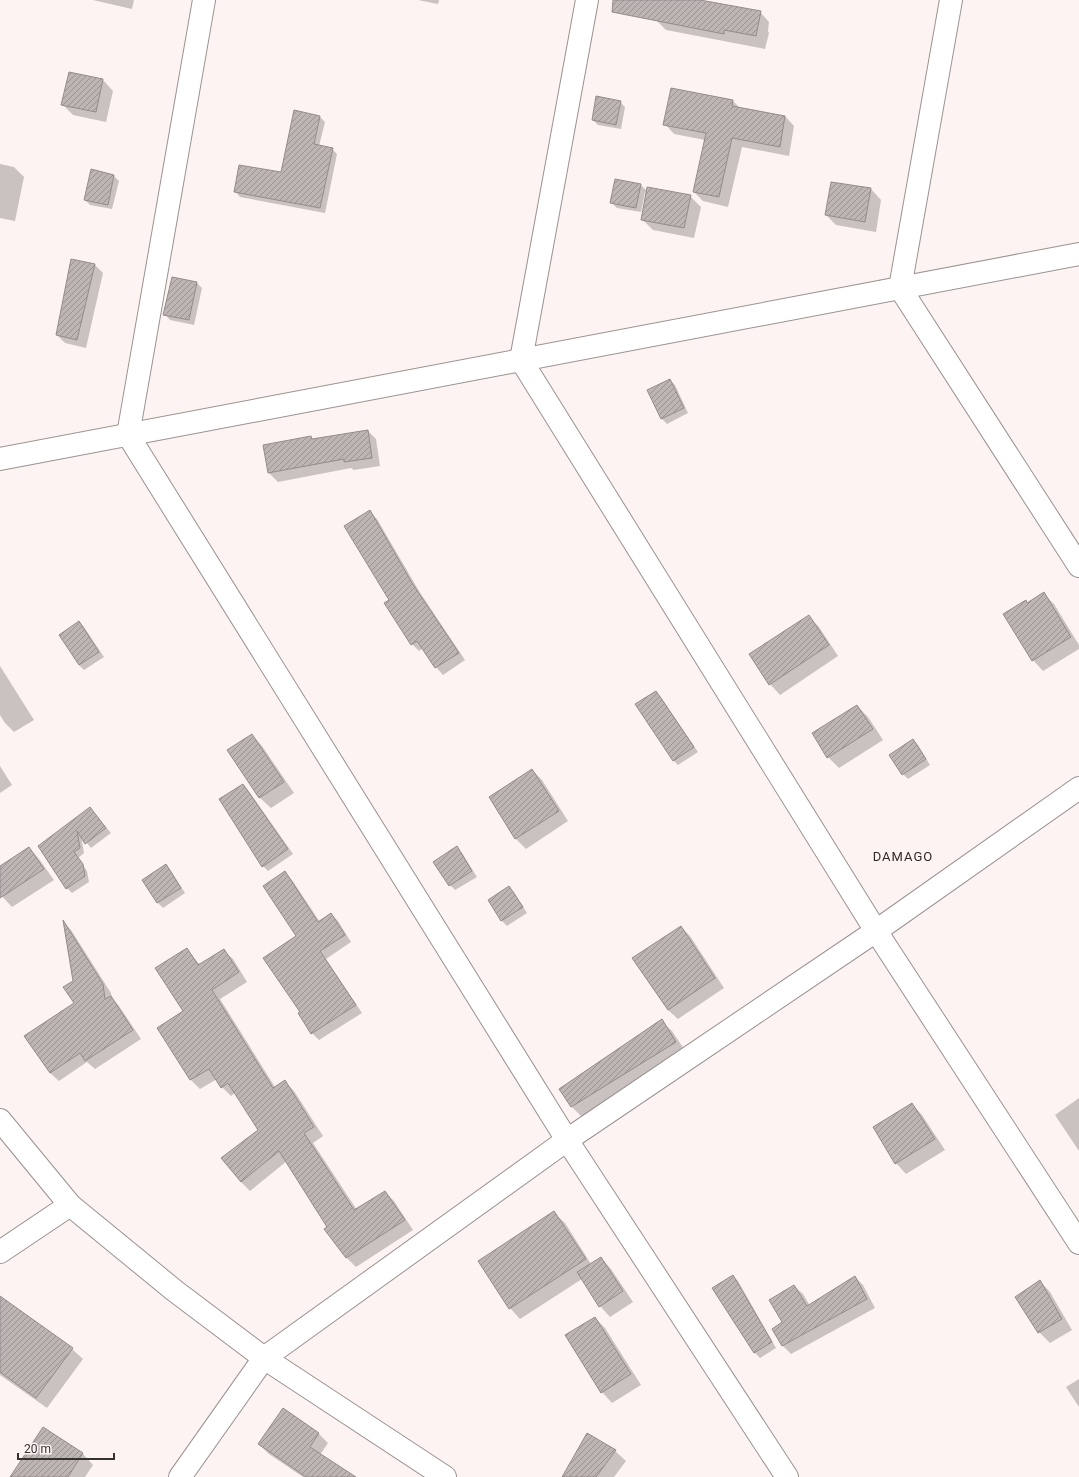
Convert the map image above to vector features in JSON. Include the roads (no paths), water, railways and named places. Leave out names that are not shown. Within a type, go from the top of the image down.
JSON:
[{"type":"street","points":[[204,0],[128,435],[567,1140],[787,1477]]},
{"type":"street","points":[[587,0],[521,360],[876,931],[1079,1243]]},
{"type":"street","points":[[951,0],[900,288],[1079,566]]},
{"type":"street","points":[[0,460],[1079,254]]},
{"type":"street","points":[[180,1477],[264,1358],[567,1140],[876,931],[1079,788]]},
{"type":"street","points":[[0,1120],[70,1205],[175,1291],[264,1358],[445,1477]]},
{"type":"street","points":[[0,1252],[70,1205]]},
{"type":"district","name":"DAMAGO","points":[[903,856]]}]
